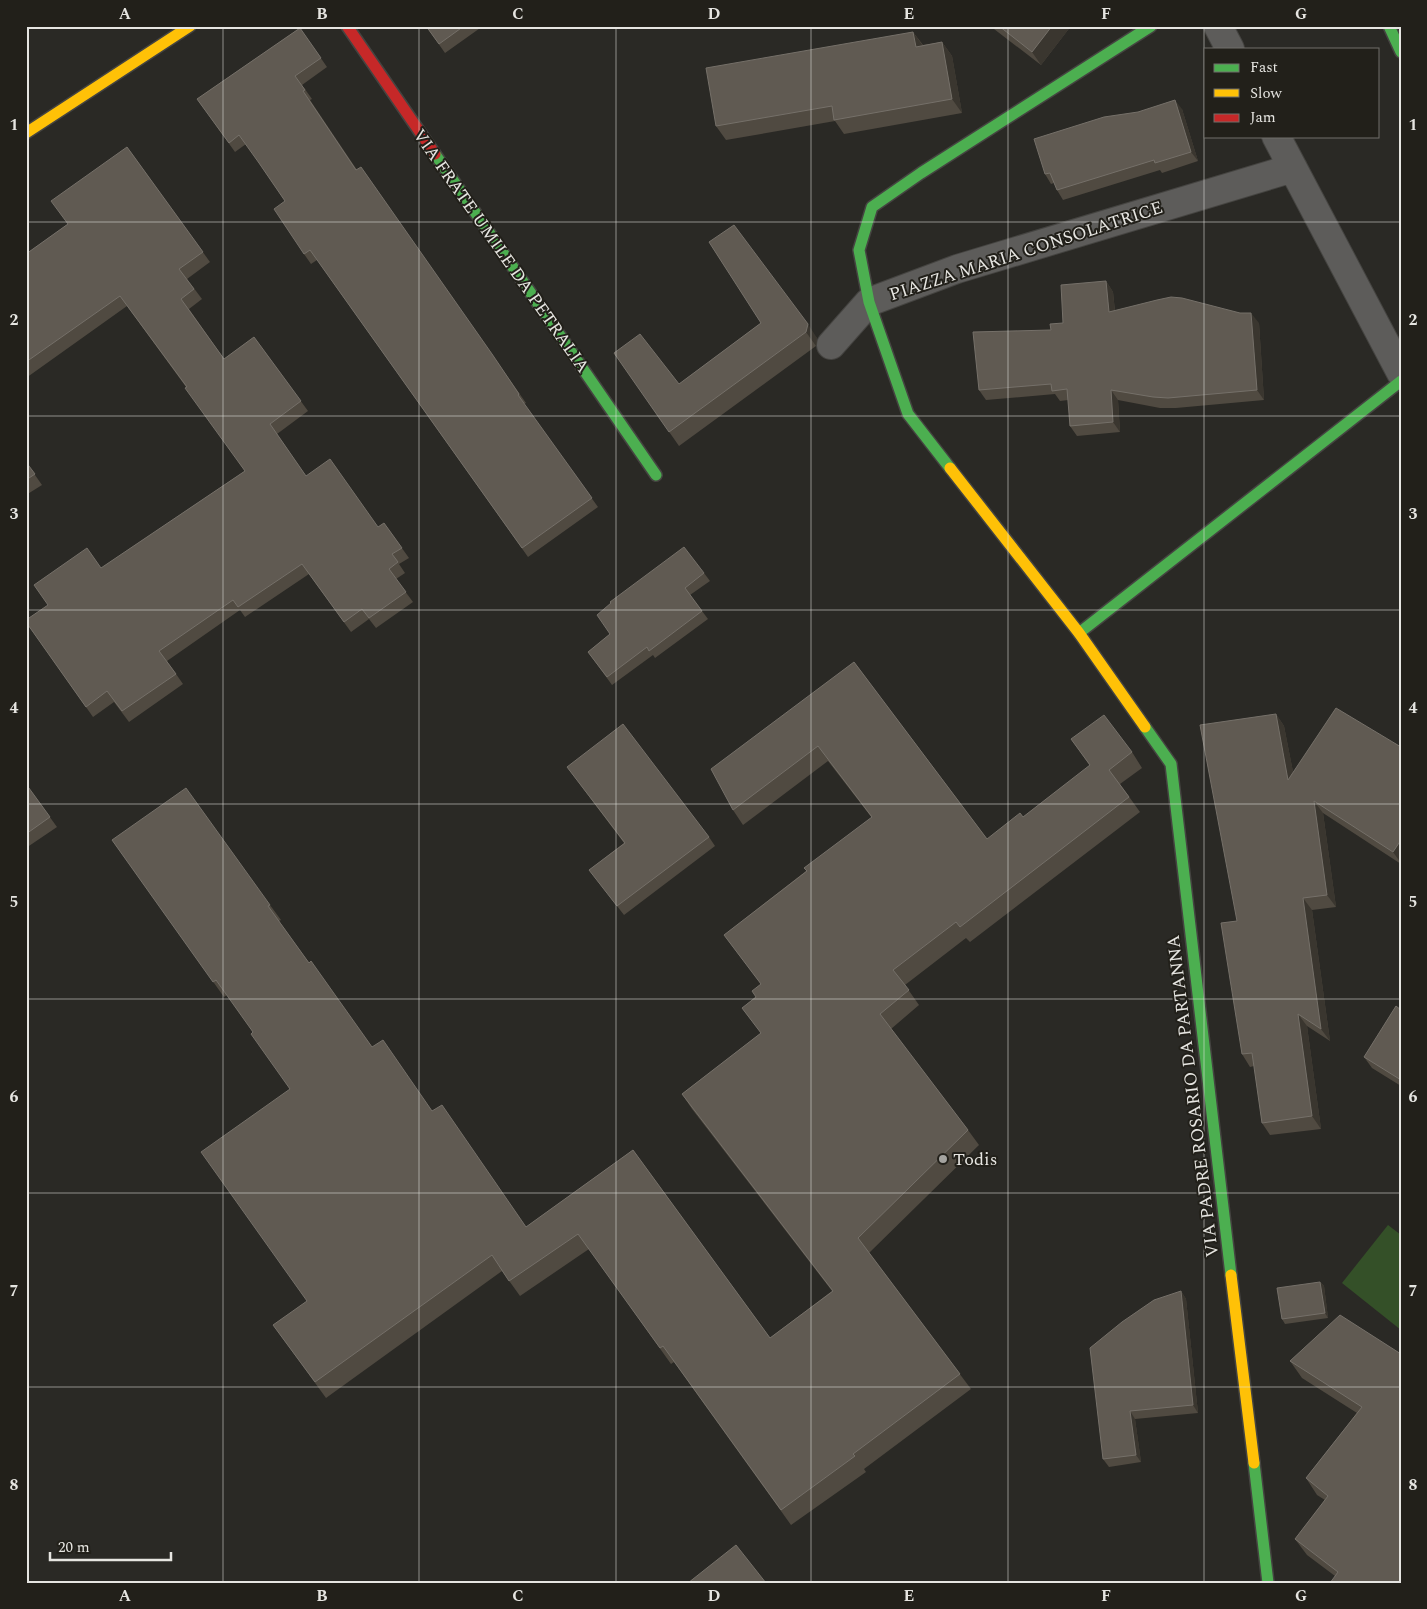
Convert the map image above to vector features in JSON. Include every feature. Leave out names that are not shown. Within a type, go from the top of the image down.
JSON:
[{"type":"street","points":[[26,133],[190,26]]},
{"type":"street","name":"VIA FRATE UMILE DA PETRALIA","points":[[346,26],[656,475]]},
{"type":"street","points":[[831,345],[869,302],[860,250],[872,207],[921,173],[1150,26]]},
{"type":"street","points":[[1218,26],[1229,48]]},
{"type":"street","points":[[1389,26],[1401,52]]},
{"type":"street","points":[[1277,138],[1401,374]]},
{"type":"street","name":"PIAZZA MARIA CONSOLATRICE","points":[[1079,633],[908,414],[869,302],[957,269],[1293,168]]},
{"type":"street","points":[[1079,633],[1401,381]]},
{"type":"street","name":"VIA PADRE ROSARIO DA PARTANNA","points":[[1079,633],[1171,764],[1268,1583]]},
{"type":"green space","points":[[1388,1225],[1401,1235],[1401,1330],[1342,1283]]},
{"type":"building","points":[[426,26],[464,26],[439,44]]},
{"type":"building","points":[[999,26],[1052,26],[1032,52]]},
{"type":"building","points":[[300,28],[321,58],[295,76],[305,90],[303,91],[356,170],[361,167],[492,354],[518,395],[592,498],[522,548],[310,250],[304,254],[274,209],[285,201],[239,135],[229,143],[197,99]]},
{"type":"building","points":[[913,32],[916,47],[942,42],[952,99],[834,120],[832,106],[716,126],[706,68]]},
{"type":"building","points":[[1175,100],[1191,152],[1155,163],[1154,160],[1057,190],[1050,173],[1045,174],[1034,139],[1104,117],[1138,112]]},
{"type":"building","points":[[127,147],[203,252],[179,269],[194,289],[181,299],[224,359],[254,337],[301,401],[270,424],[306,476],[330,459],[378,527],[384,523],[402,548],[392,554],[398,562],[389,569],[406,592],[369,618],[362,609],[344,622],[302,564],[238,607],[233,600],[159,651],[176,674],[122,711],[107,691],[86,707],[26,622],[26,620],[48,605],[34,585],[87,548],[101,568],[245,471],[185,388],[187,387],[120,296],[26,362],[26,254],[68,224],[51,201]]},
{"type":"building","points":[[734,225],[808,324],[806,332],[669,432],[614,353],[640,334],[679,384],[761,323],[709,242]]},
{"type":"building","points":[[1106,281],[1109,312],[1171,297],[1182,298],[1240,313],[1251,313],[1257,390],[1168,398],[1111,390],[1113,422],[1070,426],[1067,389],[1052,391],[1051,384],[979,390],[973,332],[1051,330],[1050,324],[1063,323],[1061,285]]},
{"type":"building","points":[[26,462],[35,474],[26,480]]},
{"type":"building","points":[[684,547],[704,573],[685,588],[702,611],[649,651],[647,647],[607,677],[588,652],[610,634],[597,615],[610,602]]},
{"type":"building","points":[[854,662],[987,839],[1020,813],[1023,817],[1090,765],[1071,739],[1104,715],[1132,752],[1109,770],[1129,797],[960,927],[956,922],[893,970],[909,990],[880,1014],[968,1130],[858,1238],[960,1374],[853,1454],[855,1456],[781,1510],[663,1346],[660,1348],[578,1234],[509,1281],[492,1255],[315,1382],[273,1325],[307,1301],[201,1152],[290,1089],[216,980],[213,982],[112,840],[186,788],[270,905],[268,906],[309,963],[311,961],[372,1047],[383,1040],[432,1111],[442,1105],[526,1227],[633,1150],[770,1338],[833,1291],[682,1094],[761,1033],[742,1008],[756,997],[752,991],[761,984],[724,935],[807,871],[804,868],[872,817],[818,746],[733,810],[711,769]]},
{"type":"building","points":[[1336,708],[1401,747],[1401,840],[1393,852],[1314,801],[1327,895],[1303,898],[1321,1029],[1298,1014],[1312,1116],[1262,1123],[1252,1053],[1242,1054],[1221,923],[1237,921],[1200,725],[1276,714],[1288,780]]},
{"type":"building","points":[[623,724],[709,837],[617,906],[589,870],[625,843],[567,767]]},
{"type":"building","points":[[26,784],[50,817],[26,834]]},
{"type":"building","points":[[1396,1006],[1401,1010],[1401,1080],[1364,1057]]},
{"type":"building","points":[[1320,1282],[1325,1313],[1282,1319],[1277,1288]]},
{"type":"building","points":[[1181,1291],[1193,1405],[1130,1411],[1136,1455],[1103,1459],[1090,1348],[1122,1322],[1154,1300]]},
{"type":"building","points":[[1340,1315],[1401,1354],[1401,1583],[1330,1583],[1338,1572],[1295,1539],[1328,1496],[1306,1478],[1362,1407],[1290,1361]]},
{"type":"building","points":[[736,1545],[766,1583],[688,1583]]},
{"type":"traffic: fast","points":[[950,468],[908,414],[869,302],[859,250],[872,207],[921,173],[1151,26]]},
{"type":"traffic: fast","points":[[1389,26],[1401,52]]},
{"type":"traffic: fast","points":[[435,154],[656,475]]},
{"type":"traffic: fast","points":[[1079,633],[1401,381]]},
{"type":"traffic: fast","points":[[1145,727],[1171,764],[1231,1275]]},
{"type":"traffic: fast","points":[[1254,1463],[1268,1583]]},
{"type":"traffic: slow","points":[[26,133],[190,26]]},
{"type":"traffic: slow","points":[[950,468],[1079,633],[1145,727]]},
{"type":"traffic: slow","points":[[1231,1275],[1254,1463]]},
{"type":"traffic: jam","points":[[347,26],[435,154]]},
{"type":"place","name":"Todis","points":[[943,1159]]}]
